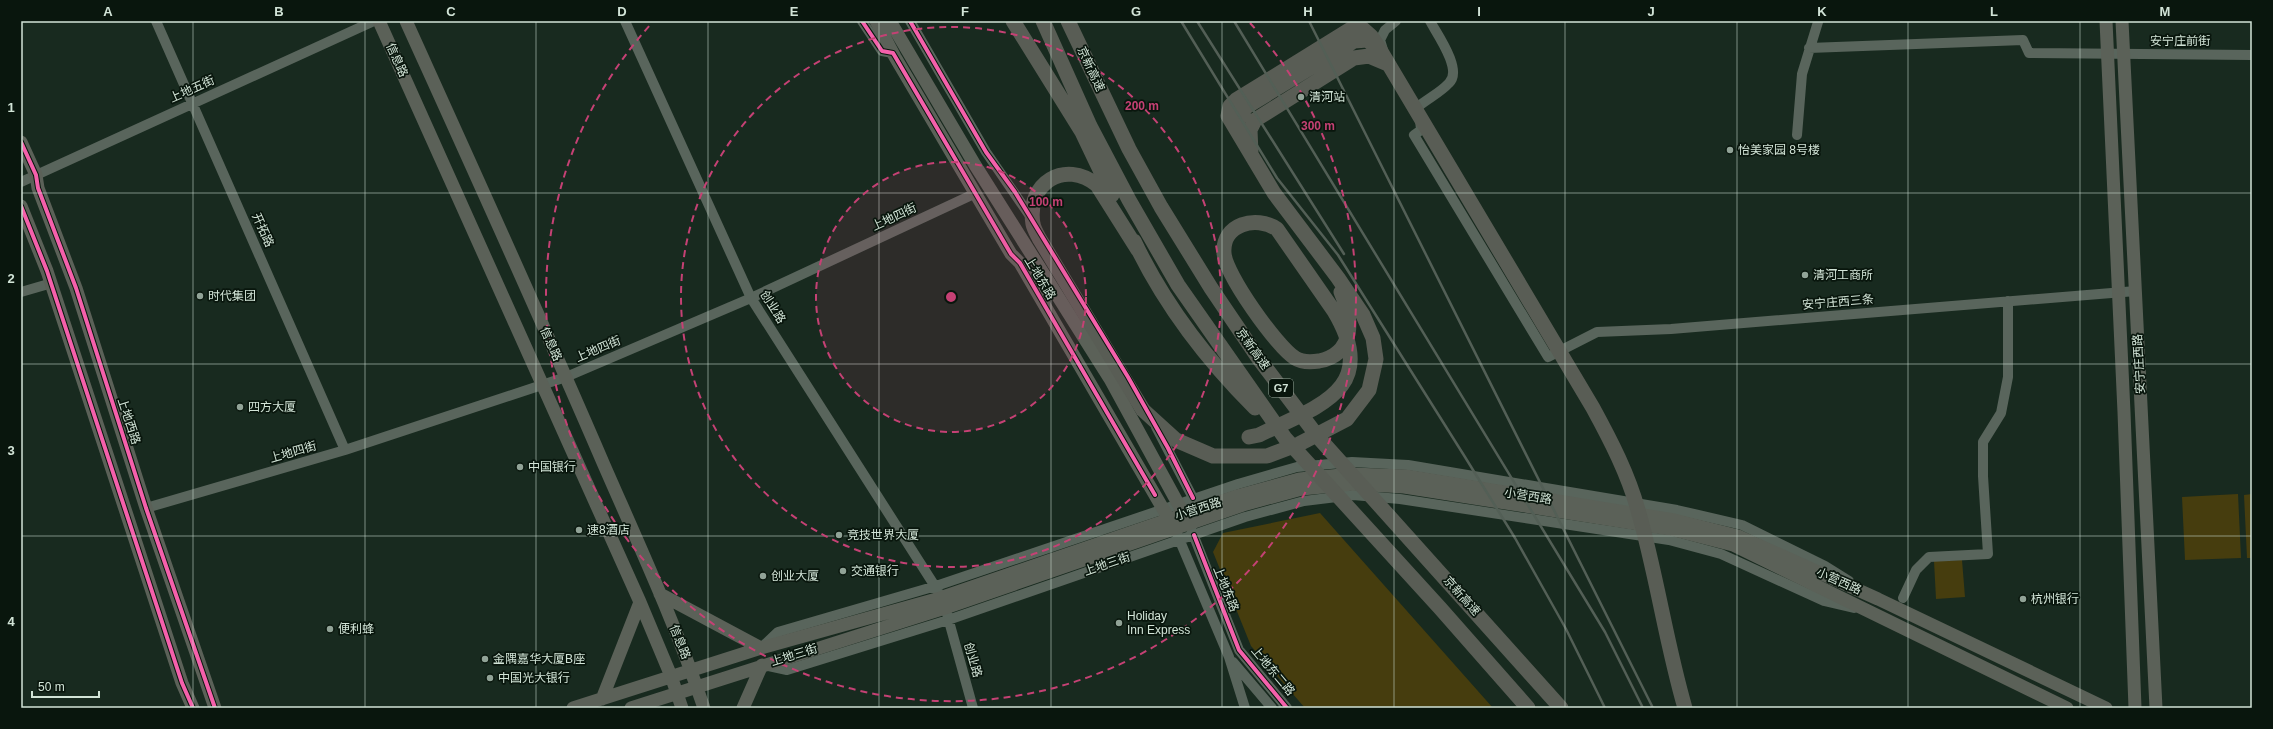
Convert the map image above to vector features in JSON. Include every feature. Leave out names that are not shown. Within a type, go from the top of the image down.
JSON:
[{"type":"highway","points":[[1013,21],[1082,132],[1138,250]]},
{"type":"highway","name":"京新高速","points":[[1043,21],[1090,126],[1129,200],[1178,284],[1285,438],[1440,608],[1528,708]]},
{"type":"highway","name":"京新高速","points":[[1068,21],[1129,149],[1161,207],[1210,288],[1260,358],[1318,437],[1561,708]]},
{"type":"highway","points":[[1285,438],[1232,386],[1186,328],[1098,186],[1089,178],[1066,173],[1058,176],[1041,188],[1036,196],[1033,224],[1039,238],[1143,410],[1176,440],[1213,456],[1267,456],[1299,444],[1347,419],[1369,390],[1376,359],[1372,338],[1363,315],[1274,193],[1228,116],[1228,111],[1236,100],[1351,29],[1362,28],[1371,36],[1388,64],[1593,408],[1622,464],[1638,510],[1648,548],[1685,708]]},
{"type":"highway","points":[[1251,155],[1250,130],[1254,120],[1354,58],[1369,56],[1388,64]]},
{"type":"highway","points":[[1249,437],[1259,435],[1319,406],[1335,395],[1349,374],[1350,362],[1348,343],[1342,325],[1284,237],[1269,224],[1260,221],[1241,225],[1233,231],[1225,246],[1224,253],[1229,272],[1279,345],[1297,359],[1318,361],[1338,352],[1350,331],[1350,320],[1346,305],[1336,282],[1318,252]]},
{"type":"main road","name":"信息路","points":[[380,21],[640,602],[677,693]]},
{"type":"main road","name":"信息路","points":[[406,21],[566,377],[660,594],[691,669],[704,708]]},
{"type":"main road","name":"上地东路","points":[[876,21],[893,53],[1011,254],[1020,263],[1171,523]]},
{"type":"main road","name":"上地东路","points":[[890,21],[975,165],[1110,379],[1186,519]]},
{"type":"main road","name":"安宁庄西路","points":[[2106,21],[2124,412],[2135,708]]},
{"type":"main road","name":"安宁庄西路","points":[[2122,21],[2156,708]]},
{"type":"main road","name":"上地西路","points":[[21,142],[36,175],[38,188],[76,288],[146,508],[215,708]]},
{"type":"main road","points":[[21,206],[52,283],[182,682],[193,708]]},
{"type":"main road","name":"小营西路","points":[[1186,519],[1299,479],[1352,474],[1406,476],[1674,520],[1738,536],[1878,599],[2106,708]]},
{"type":"main road","name":"小营西路","points":[[1171,523],[1302,489],[1353,484],[1404,487],[1670,529],[1733,545],[2067,708]]},
{"type":"main road","name":"上地三街","points":[[677,693],[1171,523]]},
{"type":"main road","points":[[660,594],[761,648]]},
{"type":"main road","points":[[573,708],[602,699],[640,602]]},
{"type":"main road","name":"上地三街","points":[[602,699],[691,669],[761,648],[942,603]]},
{"type":"main road","points":[[743,708],[762,665]]},
{"type":"main road","points":[[631,708],[677,693],[682,708]]},
{"type":"street","name":"开拓路","points":[[156,21],[345,450]]},
{"type":"street","name":"上地五街","points":[[21,182],[374,21]]},
{"type":"street","name":"创业路","points":[[625,21],[751,298],[942,603],[973,708]]},
{"type":"street","points":[[862,21],[882,51],[893,53]]},
{"type":"street","points":[[910,21],[986,152],[1015,192],[1128,377],[1168,448],[1193,498]]},
{"type":"street","points":[[1396,21],[1385,30],[1380,40],[1383,49],[1419,106],[1451,82],[1454,75],[1450,57],[1430,21]]},
{"type":"street","points":[[1797,135],[1802,74],[1818,22]]},
{"type":"street","name":"安宁庄前街","points":[[1809,48],[2023,40],[2029,53],[2252,55]]},
{"type":"street","name":"安宁庄西三条","points":[[1419,106],[1421,130],[1414,135],[1548,357],[1597,332],[1678,329],[2136,290]]},
{"type":"street","name":"上地四街","points":[[146,508],[345,450],[543,386],[751,298],[976,193]]},
{"type":"street","points":[[21,292],[52,283]]},
{"type":"street","points":[[1903,598],[1916,570],[1929,557],[1988,554],[1983,476],[1983,442],[2001,413],[2008,377],[2008,300]]},
{"type":"street","name":"小营西路","points":[[1171,523],[1186,519],[1193,498],[1297,467],[1352,462],[1408,465],[1677,510],[1742,525],[1825,566],[1878,599]]},
{"type":"street","name":"上地东路","points":[[1186,519],[1239,650]]},
{"type":"street","name":"上地东路","points":[[1171,523],[1229,657]]},
{"type":"street","name":"上地三街","points":[[942,603],[1171,523]]},
{"type":"street","points":[[1229,657],[1239,650]]},
{"type":"street","name":"上地东二路","points":[[1239,650],[1287,708]]},
{"type":"street","points":[[1229,657],[1245,708]]},
{"type":"street","points":[[1229,657],[1272,708]]},
{"type":"shaded area","points":[[2238,494],[2241,558],[2185,560],[2182,497]]},
{"type":"shaded area","points":[[2252,494],[2252,558],[2247,558],[2244,495]]},
{"type":"shaded area","points":[[1320,513],[1493,708],[1305,708],[1251,646],[1213,552],[1223,533]]},
{"type":"shaded area","points":[[1962,560],[1965,597],[1936,599],[1934,561]]},
{"type":"railway","points":[[1181,21],[1277,178],[1338,255],[1515,538],[1566,629],[1605,708]]},
{"type":"railway","points":[[1197,21],[1344,254]]},
{"type":"railway","points":[[1234,21],[1605,632],[1643,708]]},
{"type":"railway","points":[[1309,21],[1653,708]]},
{"type":"cycle path","points":[[862,21],[882,51],[893,53],[1011,254],[1020,263],[1155,495]]},
{"type":"cycle path","points":[[910,21],[986,152],[1015,192],[1128,377],[1168,448],[1193,498]]},
{"type":"cycle path","points":[[21,142],[36,175],[38,188],[76,288],[146,508],[215,708]]},
{"type":"cycle path","points":[[21,206],[47,271],[182,683],[193,708]]},
{"type":"cycle path","points":[[1194,535],[1239,650],[1287,708]]},
{"type":"place","name":"清河站","points":[[1301,97]]},
{"type":"place","name":"怡美家园 8号楼","points":[[1730,150]]},
{"type":"place","name":"清河工商所","points":[[1805,275]]},
{"type":"place","name":"时代集团","points":[[200,296]]},
{"type":"place","name":"四方大厦","points":[[240,407]]},
{"type":"place","name":"中国银行","points":[[520,467]]},
{"type":"place","name":"速8酒店","points":[[579,530]]},
{"type":"place","name":"竞技世界大厦","points":[[839,535]]},
{"type":"place","name":"交通银行","points":[[843,571]]},
{"type":"place","name":"创业大厦","points":[[763,576]]},
{"type":"place","name":"杭州银行","points":[[2023,599]]},
{"type":"place","name":"Holiday Inn Express","points":[[1119,623]]},
{"type":"place","name":"便利蜂","points":[[330,629]]},
{"type":"place","name":"金隅嘉华大厦B座","points":[[485,659]]},
{"type":"place","name":"中国光大银行","points":[[490,678]]}]
